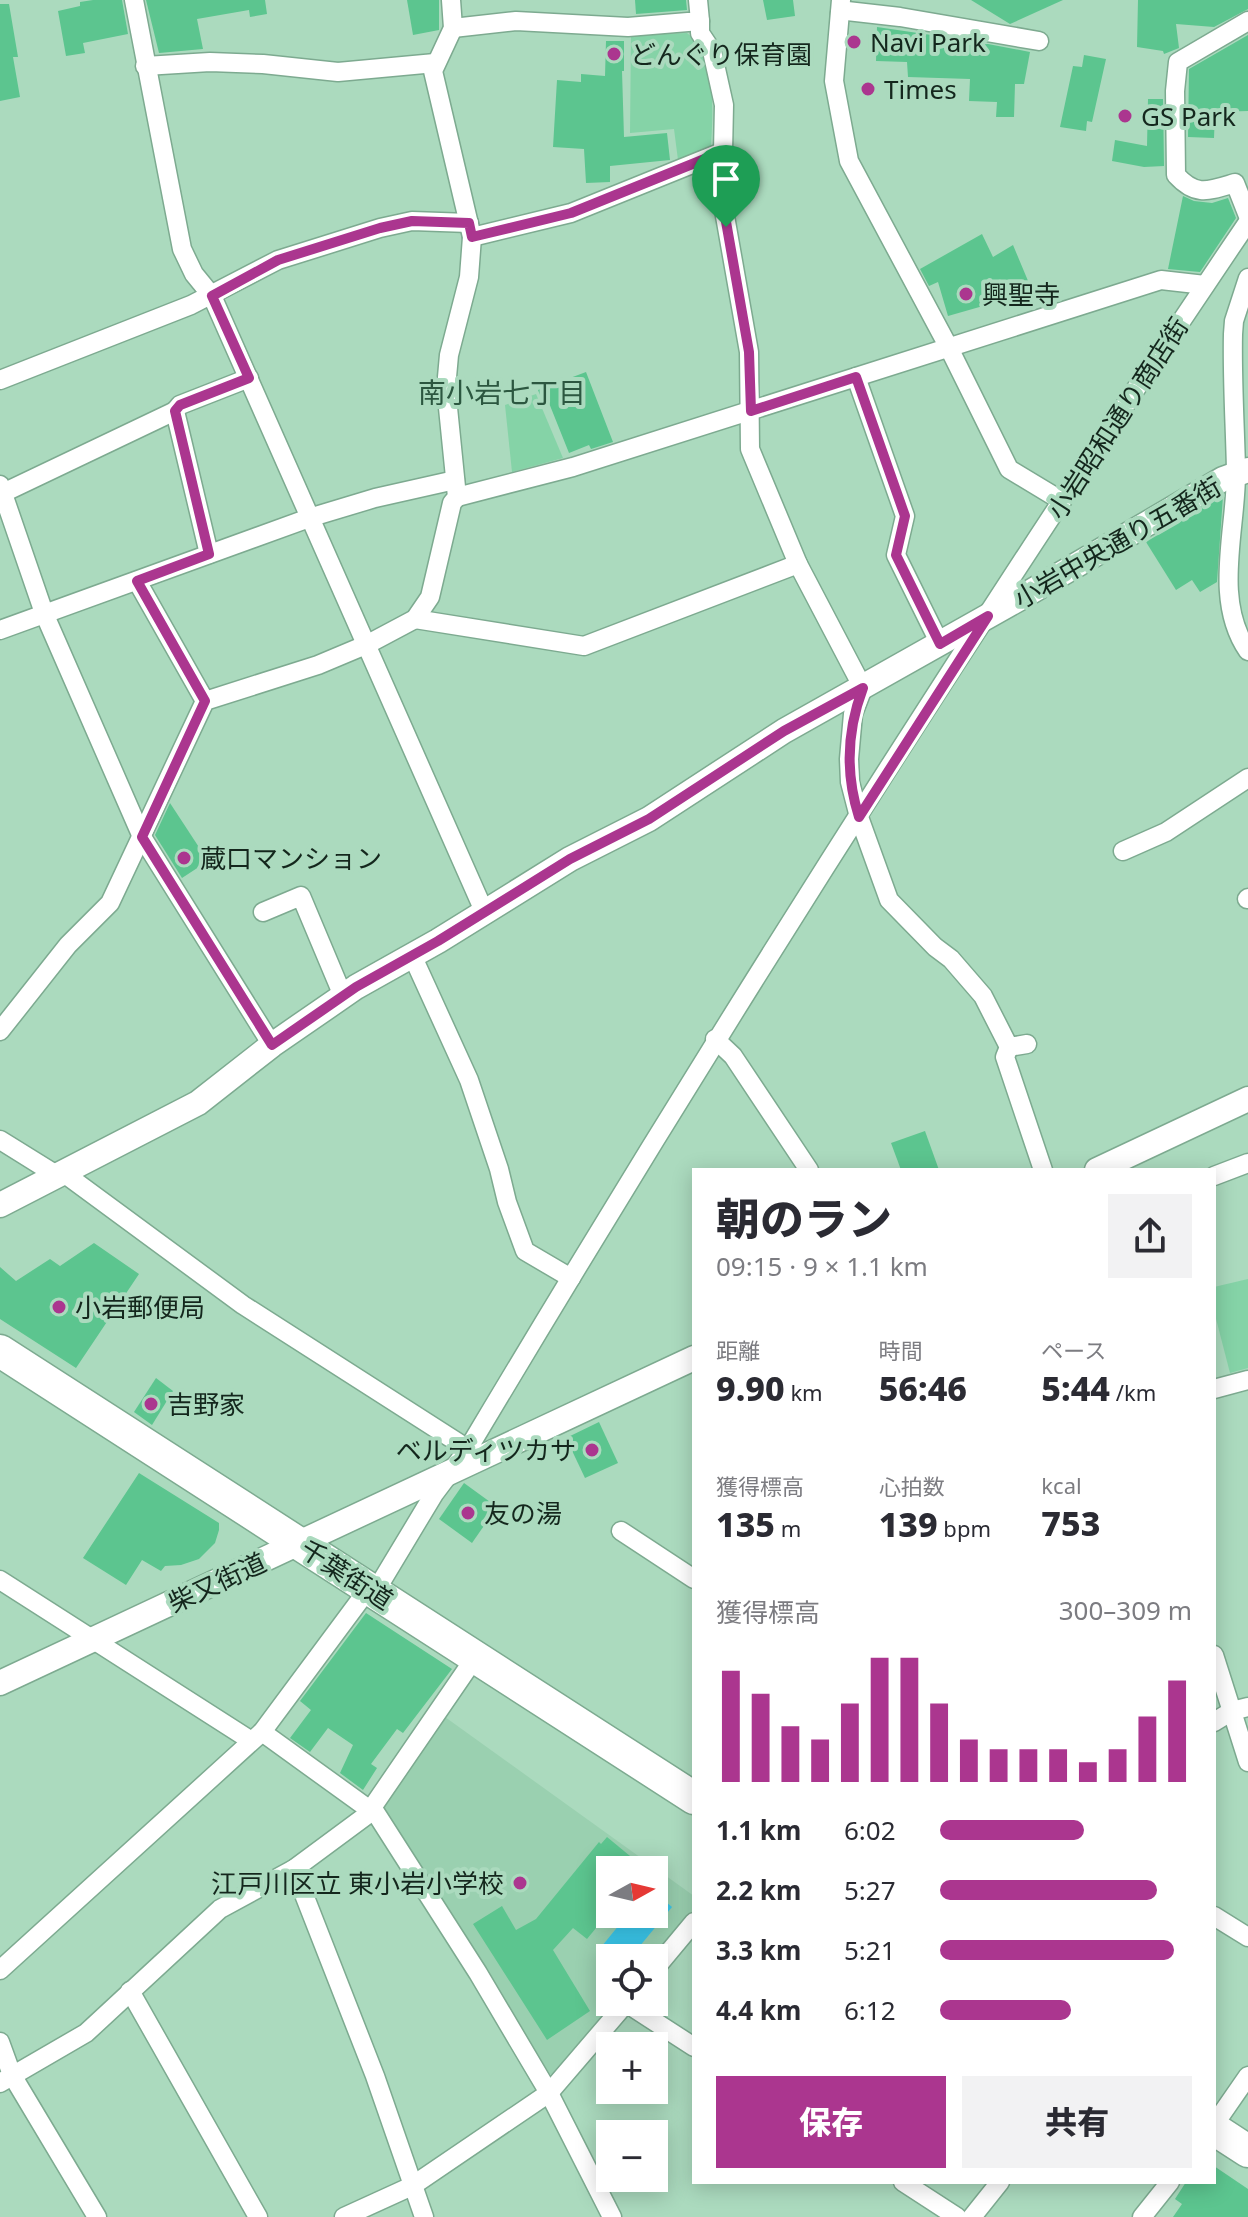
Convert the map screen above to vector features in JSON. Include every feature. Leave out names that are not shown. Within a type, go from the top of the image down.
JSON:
[{"type":"highway","name":"千葉街道","points":[[0,1351],[692,1797]]},
{"type":"highway","points":[[1216,2128],[1248,2151]]},
{"type":"street","points":[[134,0],[182,249],[194,274],[212,296],[484,911]]},
{"type":"street","points":[[0,1031],[68,945],[110,903],[205,701],[318,665],[368,644],[415,619],[430,597],[456,488],[446,388],[449,355],[469,277],[470,230],[433,71],[453,28],[451,0]]},
{"type":"street","points":[[698,0],[700,33],[712,51],[724,105],[722,199],[749,352],[750,449],[798,564],[863,688],[853,714],[850,782],[859,817],[889,900],[951,959],[983,996],[1018,1045],[1005,1057],[1042,1168]]},
{"type":"street","points":[[1039,41],[847,11],[840,7],[834,81],[849,161],[948,346],[1009,469],[1062,501]]},
{"type":"street","points":[[453,28],[516,21],[628,27],[700,21]]},
{"type":"street","points":[[1248,21],[1178,62],[1175,91],[1176,175],[1188,188],[1207,192],[1235,183],[1248,219]]},
{"type":"street","points":[[145,66],[210,62],[338,72],[435,63]]},
{"type":"street","points":[[0,380],[212,296],[278,260],[412,221],[470,230],[571,213],[722,152]]},
{"type":"street","name":"小岩昭和通り商店街","points":[[0,1970],[256,1736],[372,1590],[434,1494],[468,1449],[715,1039],[823,868],[1248,219]]},
{"type":"street","points":[[1248,278],[1234,321],[1240,331],[1242,472],[1228,587],[1241,641],[1248,651]]},
{"type":"street","points":[[0,630],[312,517],[375,498],[456,488],[573,467],[1161,280],[1205,285]]},
{"type":"street","points":[[856,377],[905,516],[896,555],[940,644]]},
{"type":"street","points":[[249,378],[180,405],[175,411],[1,489],[44,613],[142,837],[272,1045]]},
{"type":"street","points":[[175,411],[209,554]]},
{"type":"street","name":"小岩中央通り五番街","points":[[0,1205],[198,1103],[272,1045],[343,996],[570,859],[649,819],[784,731],[1242,472]]},
{"type":"street","points":[[415,619],[584,646],[798,564]]},
{"type":"street","points":[[137,581],[205,701]]},
{"type":"street","points":[[1123,851],[1166,832],[1248,778]]},
{"type":"street","points":[[263,912],[301,896],[343,996]]},
{"type":"street","points":[[412,955],[469,1080],[525,1251],[571,1278]]},
{"type":"street","points":[[715,1039],[733,1056],[808,1168]]},
{"type":"street","points":[[1101,1168],[1248,1099]]},
{"type":"street","points":[[0,1140],[62,1175],[243,1305],[468,1449]]},
{"type":"street","points":[[1216,1175],[1248,1163]]},
{"type":"street","name":"柴又街道","points":[[0,1683],[692,1359]]},
{"type":"street","points":[[1216,1388],[1248,1380]]},
{"type":"street","points":[[621,1531],[692,1578]]},
{"type":"street","points":[[0,1580],[92,1640],[256,1736],[371,1809],[478,1973],[549,2093],[612,2217]]},
{"type":"street","points":[[6,2079],[86,2033],[220,1909],[294,1869],[371,1809],[476,1656]]},
{"type":"street","points":[[1216,1659],[1240,1709],[1248,1762]]},
{"type":"street","points":[[1216,1721],[1240,1709]]},
{"type":"street","points":[[294,1869],[375,2076],[424,2217]]},
{"type":"street","points":[[1216,1923],[1248,1937]]},
{"type":"street","points":[[668,1953],[692,1924]]},
{"type":"street","points":[[130,1991],[258,2217]]},
{"type":"street","points":[[344,2217],[412,2186],[549,2093],[615,2016]]},
{"type":"street","points":[[648,2016],[692,2046]]},
{"type":"street","points":[[0,2042],[6,2079],[97,2217]]},
{"type":"street","points":[[1216,2124],[1248,2076]]},
{"type":"street","points":[[906,2184],[957,2217]]},
{"type":"street","points":[[972,2217],[998,2184]]},
{"type":"street","points":[[1142,2217],[1168,2184]]},
{"type":"shaded area","points":[[687,33],[704,55],[708,70],[712,102],[711,148],[678,160],[674,129],[630,133],[631,35]]},
{"type":"shaded area","points":[[536,394],[563,458],[512,472],[505,405]]},
{"type":"shaded area","points":[[1248,1279],[1248,1368],[1230,1373],[1216,1319],[1216,1287]]},
{"type":"shaded area","name":"江戸川区立 東小岩小学校","points":[[445,1717],[638,1856],[596,1856],[596,1928],[668,1928],[668,1877],[692,1895],[692,1911],[665,1944],[596,1944],[596,2016],[606,2016],[558,2074],[550,2074],[384,1810],[386,1800]]},
{"type":"water","points":[[617,1928],[655,1928],[642,1944],[604,1944]]},
{"type":"building","points":[[93,0],[122,0],[128,34],[83,43],[85,53],[66,56],[58,11]]},
{"type":"building","points":[[146,0],[265,0],[267,14],[250,17],[249,10],[197,19],[203,49],[159,53]]},
{"type":"building","points":[[407,0],[439,0],[439,30],[413,35]]},
{"type":"building","points":[[635,0],[686,0],[687,10],[636,14]]},
{"type":"building","points":[[763,0],[793,0],[795,16],[767,20]]},
{"type":"building","points":[[971,0],[1063,0],[1010,24]]},
{"type":"building","points":[[1138,0],[1248,0],[1248,9],[1214,27],[1176,24],[1179,48],[1164,54],[1163,51],[1137,47]]},
{"type":"building","points":[[0,4],[9,4],[18,57],[13,57],[20,97],[0,101]]},
{"type":"building","points":[[877,27],[952,38],[952,46],[988,44],[1030,52],[1024,84],[1015,84],[1014,117],[996,117],[997,102],[969,101],[970,79],[908,77],[907,62],[876,61]]},
{"type":"building","points":[[1248,35],[1248,111],[1215,112],[1214,138],[1188,137],[1189,69]]},
{"type":"building","points":[[606,41],[624,41],[624,137],[667,133],[670,160],[610,166],[610,182],[586,183],[584,149],[553,147],[557,80],[581,82],[581,74],[605,76]]},
{"type":"building","points":[[1084,55],[1106,59],[1092,122],[1087,121],[1086,131],[1060,127],[1073,66],[1082,67]]},
{"type":"building","points":[[1148,99],[1163,99],[1164,166],[1144,167],[1112,161],[1115,140],[1147,146]]},
{"type":"building","points":[[1183,196],[1212,203],[1228,198],[1236,218],[1200,272],[1168,269]]},
{"type":"building","points":[[982,234],[993,257],[1013,245],[1031,288],[948,316],[938,282],[929,286],[920,269]]},
{"type":"building","points":[[586,372],[613,442],[591,449],[589,445],[569,453],[549,403],[544,405],[538,390]]},
{"type":"building","points":[[1223,496],[1217,582],[1200,592],[1192,580],[1176,590],[1146,542]]},
{"type":"building","points":[[170,803],[208,861],[182,878],[155,835]]},
{"type":"building","points":[[925,1131],[938,1168],[900,1168],[891,1143]]},
{"type":"building","name":"小岩郵便局","points":[[94,1243],[139,1274],[76,1368],[0,1319],[0,1267],[16,1281],[50,1259],[60,1266]]},
{"type":"building","points":[[156,1378],[173,1391],[152,1425],[134,1412]]},
{"type":"building","name":"ベルディツカサ","points":[[599,1422],[618,1463],[585,1478],[566,1438]]},
{"type":"building","points":[[139,1473],[219,1523],[219,1530],[215,1543],[199,1559],[165,1566],[161,1571],[142,1560],[126,1585],[83,1558]]},
{"type":"building","name":"友の湯","points":[[464,1483],[497,1507],[472,1543],[439,1519]]},
{"type":"building","points":[[366,1613],[452,1669],[403,1733],[397,1729],[371,1764],[377,1768],[363,1790],[340,1773],[353,1745],[328,1728],[310,1752],[290,1738],[311,1710],[300,1701]]},
{"type":"building","points":[[607,1837],[630,1856],[596,1856],[596,1928],[587,1939],[573,1928],[553,1950],[590,2011],[547,2040],[473,1924],[502,1906],[516,1930],[536,1919],[599,1842],[601,1844]]},
{"type":"building","points":[[1216,2167],[1248,2189],[1248,2217],[1173,2217],[1182,2204],[1175,2199],[1185,2184],[1216,2184]]},
{"type":"place","name":"Navi Park","points":[[854,42]]},
{"type":"place","name":"どんぐり保育園","points":[[614,54]]},
{"type":"place","name":"Times","points":[[868,89]]},
{"type":"place","name":"GS Park","points":[[1125,116]]},
{"type":"place","name":"興聖寺","points":[[966,294]]},
{"type":"place","name":"蔵口マンション","points":[[184,858]]},
{"type":"place","name":"小岩郵便局","points":[[59,1307]]},
{"type":"place","name":"吉野家","points":[[151,1404]]},
{"type":"place","name":"ベルディツカサ","points":[[592,1450]]},
{"type":"place","name":"友の湯","points":[[468,1513]]},
{"type":"place","name":"江戸川区立 東小岩小学校","points":[[520,1883]]},
{"type":"district","name":"南小岩七丁目","points":[[502,392]]},
{"type":"route","points":[[722,152],[722,199],[726,227],[749,352],[751,411],[856,377],[905,516],[896,555],[940,644],[988,616],[859,817],[850,782],[849,759],[853,714],[863,688],[784,731],[649,819],[570,859],[438,941],[356,987],[272,1045],[142,837],[205,701],[137,581],[209,554],[175,411],[180,405],[249,378],[212,296],[278,260],[380,228],[412,221],[469,223],[472,237],[571,213],[722,152]]}]
